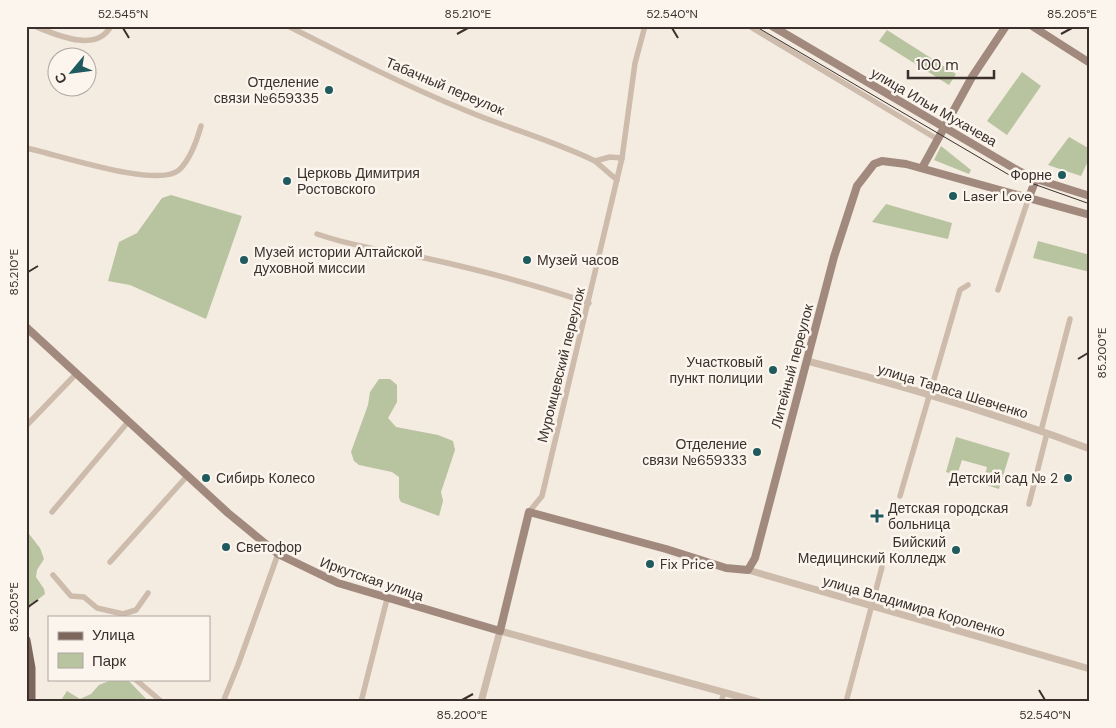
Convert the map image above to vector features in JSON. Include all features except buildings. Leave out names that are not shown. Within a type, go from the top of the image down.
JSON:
[{"type":"main road","name":"улица Ильи Мухачева","points":[[772,26],[943,127],[1036,178],[1090,195]]},
{"type":"main road","points":[[1006,26],[943,127],[922,168],[1090,215]]},
{"type":"main road","points":[[1032,26],[1090,63]]},
{"type":"main road","name":"Литейный переулок","points":[[748,570],[755,558],[839,240],[857,186],[874,164],[894,162],[922,168]]},
{"type":"main road","points":[[1029,197],[1036,178]]},
{"type":"main road","name":"Иркутская улица","points":[[26,327],[255,537],[278,554],[327,579],[387,599],[500,631]]},
{"type":"main road","name":"улица Владимира Короленко","points":[[529,512],[649,544],[726,568],[748,570]]},
{"type":"main road","name":"Муромцевский переулок","points":[[500,631],[529,512]]},
{"type":"main road","points":[[26,640],[31,668],[31,702]]},
{"type":"street","points":[[34,26],[74,40],[84,41],[100,37],[111,26]]},
{"type":"street","name":"Табачный переулок","points":[[288,26],[423,93],[503,125],[566,147],[595,161],[617,180]]},
{"type":"street","name":"Муромцевский переулок","points":[[529,512],[542,496],[590,303],[622,158],[635,63],[645,26]]},
{"type":"street","points":[[749,26],[937,139]]},
{"type":"street","points":[[26,148],[122,171],[161,177],[180,169],[196,143],[201,126]]},
{"type":"street","points":[[595,161],[610,157],[622,158]]},
{"type":"street","points":[[998,290],[1029,197]]},
{"type":"street","points":[[317,234],[347,244],[425,258],[530,284],[590,303]]},
{"type":"street","points":[[900,496],[960,290],[968,285]]},
{"type":"street","points":[[1029,504],[1070,319]]},
{"type":"street","name":"улица Тараса Шевченко","points":[[807,361],[929,396],[1044,432],[1090,449]]},
{"type":"street","points":[[26,426],[76,374]]},
{"type":"street","points":[[52,512],[128,422]]},
{"type":"street","points":[[110,562],[188,475]]},
{"type":"street","points":[[223,702],[238,666],[278,554]]},
{"type":"street","points":[[846,702],[882,568]]},
{"type":"street","name":"улица Владимира Короленко","points":[[748,570],[1090,669]]},
{"type":"street","points":[[53,575],[71,596],[84,597],[97,608],[123,614],[136,610]]},
{"type":"street","points":[[135,616],[136,610],[148,593]]},
{"type":"street","points":[[361,702],[387,599]]},
{"type":"street","name":"Муромцевский переулок","points":[[481,702],[500,631]]},
{"type":"street","name":"Иркутская улица","points":[[500,631],[759,702]]},
{"type":"street","points":[[137,680],[162,702]]},
{"type":"street","points":[[721,702],[724,693]]},
{"type":"green space","points":[[887,30],[956,74],[949,85],[879,41]]},
{"type":"green space","points":[[1022,72],[1041,86],[1007,135],[987,121]]},
{"type":"green space","points":[[1069,137],[1090,149],[1090,157],[1081,176],[1048,165]]},
{"type":"green space","points":[[941,146],[971,170],[969,174],[934,160]]},
{"type":"green space","points":[[171,195],[242,216],[206,319],[130,285],[108,281],[119,242],[137,233],[162,198]]},
{"type":"green space","points":[[886,204],[952,223],[948,239],[872,222]]},
{"type":"green space","points":[[1038,241],[1090,255],[1090,272],[1033,258]]},
{"type":"green space","points":[[379,379],[390,379],[397,385],[397,402],[388,418],[396,427],[438,435],[453,441],[455,450],[441,492],[443,501],[439,516],[401,502],[399,498],[399,477],[392,472],[359,465],[354,461],[351,452],[368,405],[370,392]]},
{"type":"green space","points":[[956,437],[1010,453],[999,489],[983,484],[987,467],[962,460],[957,475],[946,472]]},
{"type":"green space","points":[[26,530],[40,548],[44,559],[37,570],[36,577],[45,594],[31,605],[27,614]]},
{"type":"green space","points":[[112,680],[128,680],[149,702],[60,702],[67,691],[80,699],[91,694],[99,685]]},
{"type":"tram line","points":[[755,26],[1011,176],[1090,204]]},
{"type":"place","name":"Отделение связи №659335","points":[[329,90]]},
{"type":"place","name":"Форне","points":[[1062,175]]},
{"type":"place","name":"Церковь Димитрия Ростовского","points":[[287,181]]},
{"type":"place","name":"Laser Love","points":[[953,196]]},
{"type":"place","name":"Музей истории Алтайской духовной миссии","points":[[244,260]]},
{"type":"place","name":"Музей часов","points":[[527,260]]},
{"type":"place","name":"Участковый пункт полиции","points":[[773,370]]},
{"type":"place","name":"Отделение связи №659333","points":[[757,452]]},
{"type":"place","name":"Сибирь Колесо","points":[[206,478]]},
{"type":"place","name":"Детский сад № 2","points":[[1068,478]]},
{"type":"place","name":"Детская городская больница","points":[[877,516]]},
{"type":"place","name":"Светофор","points":[[226,547]]},
{"type":"place","name":"Бийский Медицинский Колледж","points":[[956,550]]},
{"type":"place","name":"Fix Price","points":[[650,564]]}]
